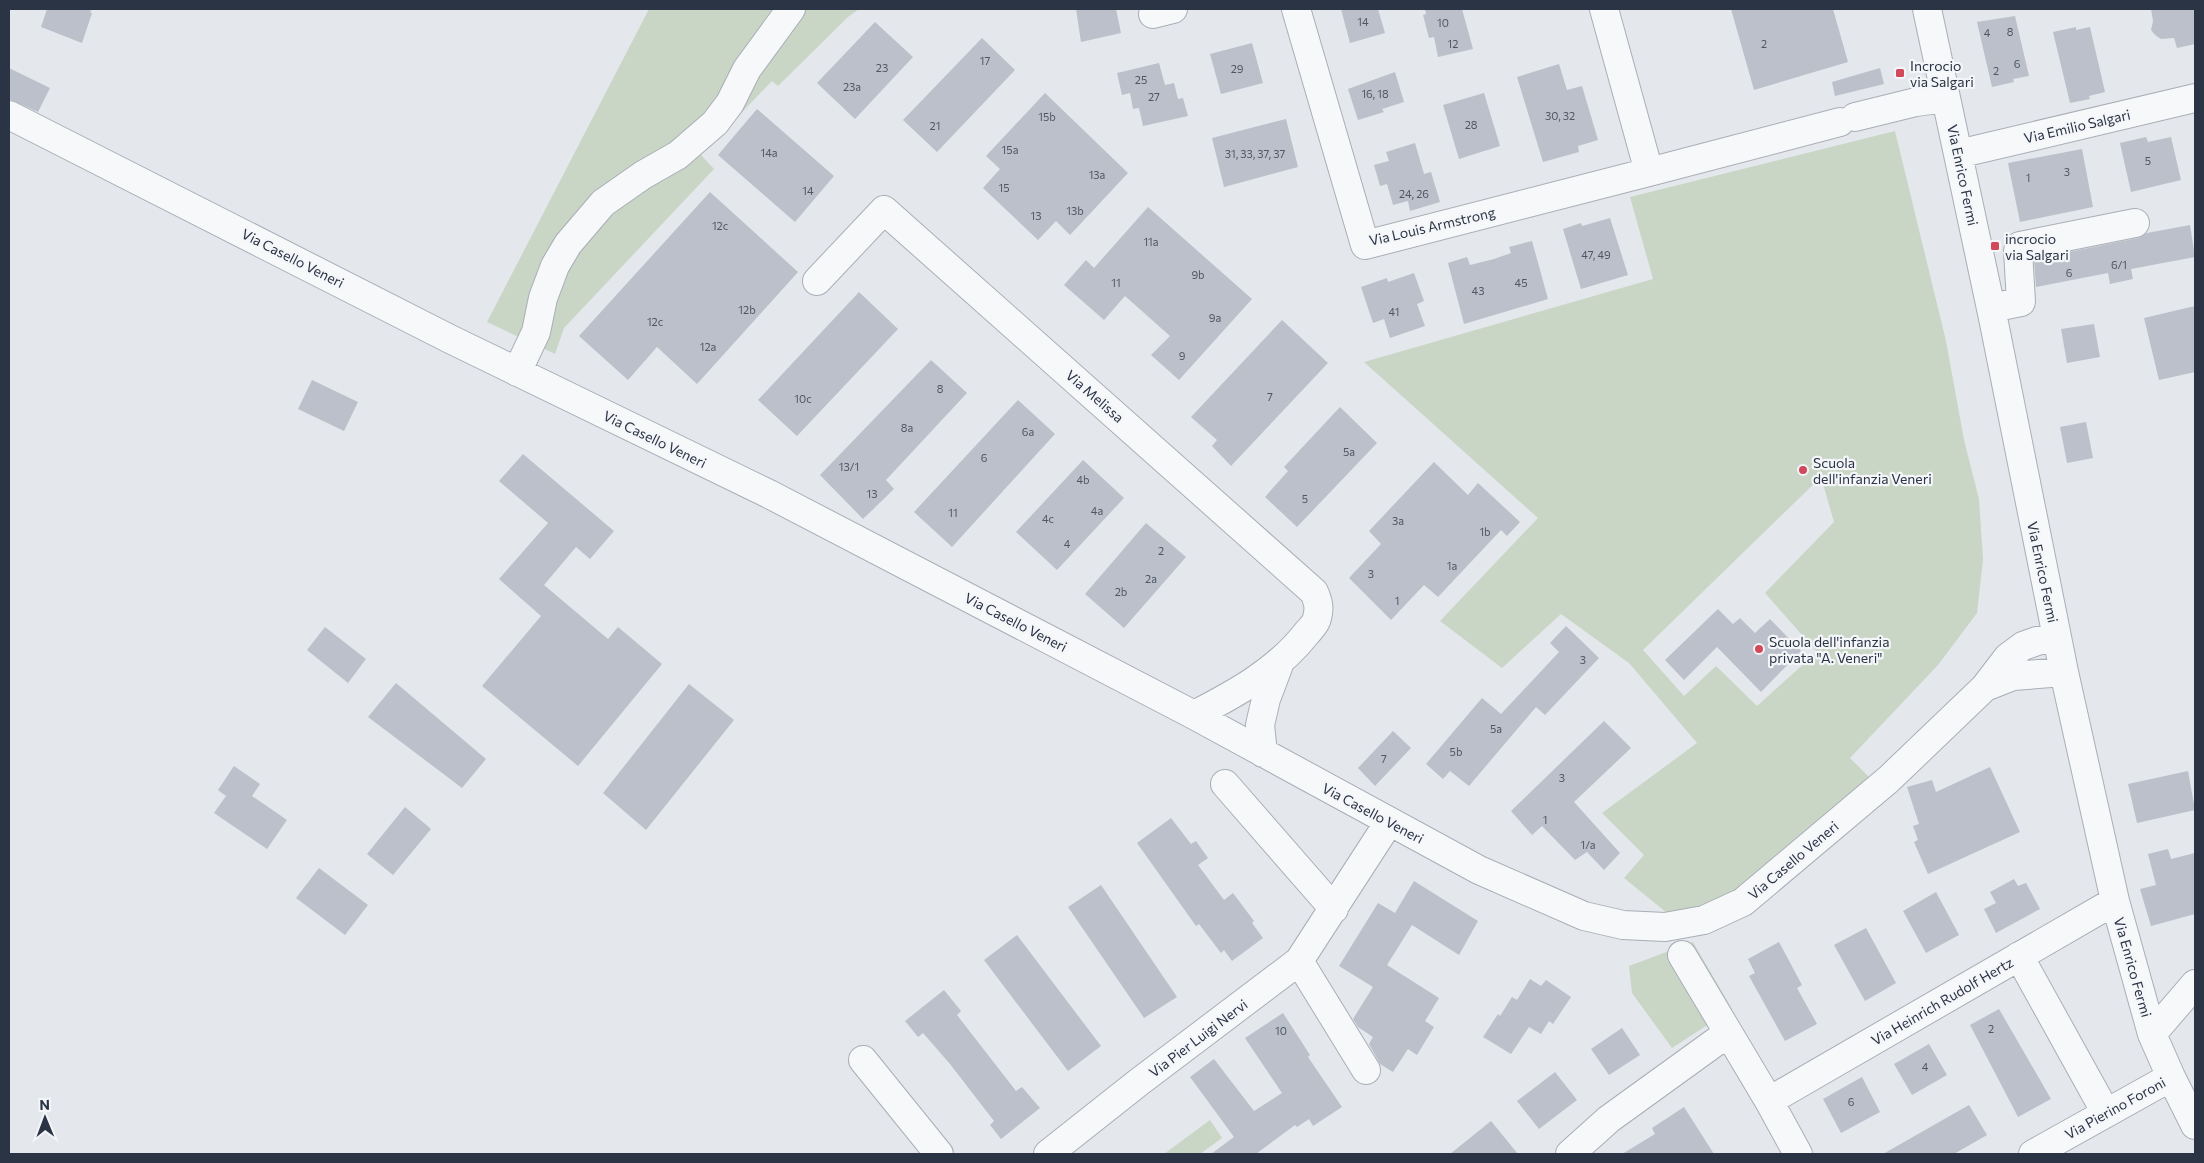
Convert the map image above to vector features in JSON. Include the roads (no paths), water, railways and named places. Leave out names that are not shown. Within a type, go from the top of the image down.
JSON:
[{"type":"street","points":[[517,372],[536,332],[543,298],[555,266],[568,244],[602,203],[643,175],[678,155],[715,123],[730,104],[746,69],[791,9]]},
{"type":"street","name":"Via Louis Armstrong","points":[[1296,9],[1365,245],[1847,119],[1916,102],[1946,98]]},
{"type":"street","points":[[1604,9],[1649,172]]},
{"type":"street","name":"Via Enrico Fermi","points":[[1927,9],[1991,308],[2064,672],[2115,902],[2152,1034],[2195,1125]]},
{"type":"street","name":"Via Emilio Salgari","points":[[1958,154],[2195,98]]},
{"type":"street","name":"Via Casello Veneri","points":[[9,115],[517,372],[769,494],[1194,715],[1479,870],[1584,916],[1646,928],[1665,927],[1704,920],[1743,902],[1888,779],[1985,687],[2008,657],[2037,641],[2057,637]]},
{"type":"street","name":"Via Melissa","points":[[816,281],[884,210],[1314,592],[1319,604],[1317,620],[1301,641],[1280,662],[1240,691],[1194,715]]},
{"type":"street","points":[[1991,308],[2021,302],[2018,251],[2020,246],[2135,223]]},
{"type":"street","name":"Via Melissa","points":[[1263,753],[1260,725],[1266,699],[1280,662]]},
{"type":"street","name":"Via Casello Veneri","points":[[1985,687],[2013,676],[2064,672]]},
{"type":"street","points":[[1225,784],[1334,909]]},
{"type":"street","name":"Via Pier Luigi Nervi","points":[[1048,1154],[1138,1082],[1299,961],[1389,822]]},
{"type":"street","name":"Via Heinrich Rudolf Hertz","points":[[1769,1101],[2115,902]]},
{"type":"street","points":[[1682,955],[1769,1101],[1798,1154]]},
{"type":"street","points":[[2019,956],[2106,1113]]},
{"type":"street","points":[[1299,961],[1366,1070]]},
{"type":"street","points":[[2152,1034],[2195,984]]},
{"type":"street","points":[[1570,1154],[1610,1119],[1728,1033]]},
{"type":"street","points":[[863,1060],[939,1154]]},
{"type":"street","name":"Via Pierino Foroni","points":[[2032,1154],[2171,1077]]},
{"type":"place","name":"Incrocio via Salgari","points":[[1900,73]]},
{"type":"place","name":"incrocio via Salgari","points":[[1995,246]]},
{"type":"place","name":"Scuola dell'infanzia Veneri","points":[[1803,470]]},
{"type":"place","name":"Scuola dell'infanzia privata \"A. Veneri\"","points":[[1759,649]]}]
